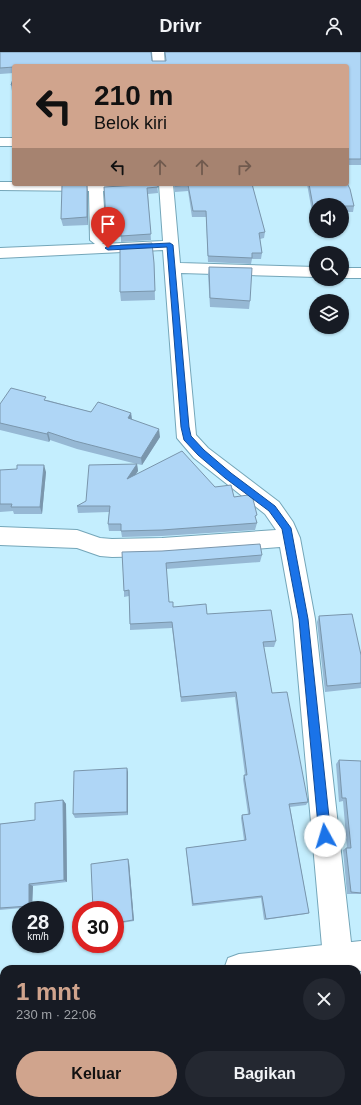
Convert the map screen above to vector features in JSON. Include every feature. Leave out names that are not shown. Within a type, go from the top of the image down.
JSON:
[{"type":"street","points":[[158,52],[159,64]]},
{"type":"street","points":[[0,142],[12,142]]},
{"type":"street","points":[[0,186],[124,186]]},
{"type":"street","points":[[166,186],[186,432],[201,453],[228,476],[272,508],[286,528],[304,619],[346,962],[300,965]]},
{"type":"street","points":[[96,187],[98,240]]},
{"type":"street","points":[[0,253],[170,245]]},
{"type":"street","points":[[173,268],[309,272]]},
{"type":"street","points":[[349,273],[361,273]]},
{"type":"street","points":[[0,536],[77,539],[100,547],[112,548],[162,547],[289,538]]},
{"type":"building","points":[[0,52],[151,52],[152,61],[166,61],[165,52],[361,52],[361,159],[349,159],[349,64],[12,64],[12,67],[0,68]]},
{"type":"building","points":[[62,186],[87,186],[87,217],[61,219]]},
{"type":"building","points":[[158,186],[147,188],[151,234],[121,236],[121,231],[114,232],[114,220],[106,220],[104,187]]},
{"type":"building","points":[[188,186],[253,186],[265,232],[259,233],[262,253],[252,253],[252,258],[208,256],[206,211],[193,211]]},
{"type":"building","points":[[309,186],[348,186],[354,206],[349,206],[349,198],[312,198]]},
{"type":"building","points":[[152,243],[155,291],[120,292],[120,245]]},
{"type":"building","points":[[209,267],[252,268],[250,301],[210,298]]},
{"type":"building","points":[[11,388],[46,397],[44,400],[91,412],[98,402],[131,413],[128,418],[159,429],[141,458],[75,441],[48,432],[47,434],[0,423],[0,404]]},
{"type":"building","points":[[182,451],[215,487],[231,485],[234,497],[248,495],[253,499],[257,515],[255,516],[257,523],[162,530],[121,531],[121,524],[108,524],[110,506],[77,506],[86,501],[89,465],[137,464],[127,479]]},
{"type":"building","points":[[17,465],[44,465],[40,507],[11,507],[12,504],[0,504],[0,470],[17,469]]},
{"type":"building","points":[[260,544],[262,555],[166,563],[169,602],[173,602],[173,607],[206,604],[207,614],[271,610],[276,641],[263,642],[272,693],[287,692],[308,802],[289,804],[309,913],[266,919],[262,896],[193,904],[186,848],[246,840],[242,815],[250,814],[244,775],[247,775],[236,692],[181,697],[172,622],[130,624],[129,590],[124,591],[122,552],[162,551]]},
{"type":"building","points":[[352,614],[361,655],[361,683],[327,686],[319,616]]},
{"type":"building","points":[[339,760],[361,761],[361,893],[351,892],[346,848],[351,848],[346,798],[342,798]]},
{"type":"building","points":[[127,768],[127,812],[73,814],[74,771]]},
{"type":"building","points":[[63,800],[64,880],[29,884],[29,901],[12,901],[12,907],[0,908],[0,824],[35,820],[35,803]]},
{"type":"building","points":[[128,859],[133,920],[124,922],[124,901],[93,901],[91,864]]},
{"type":"route","points":[[108,248],[170,245],[187,438],[201,453],[228,476],[272,508],[286,528],[304,619],[325,836]]}]
